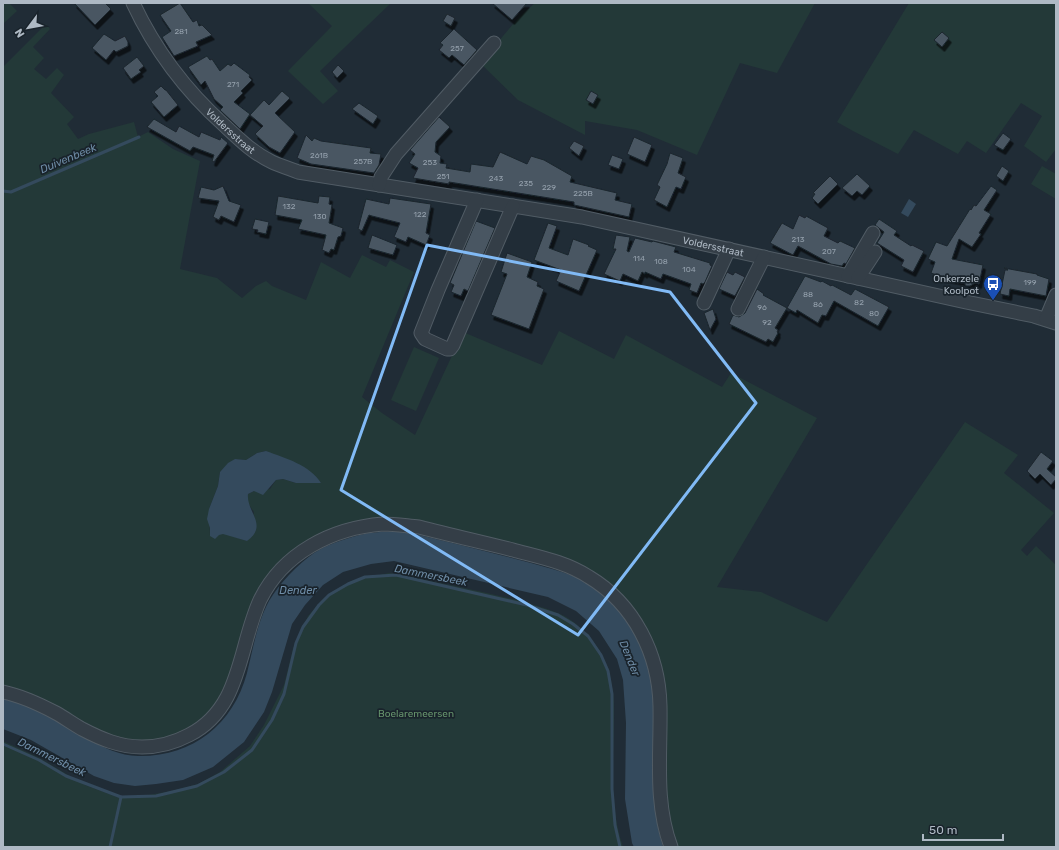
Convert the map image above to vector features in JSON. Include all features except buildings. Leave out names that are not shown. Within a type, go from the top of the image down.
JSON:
[{"type":"street","name":"Voldersstraat","points":[[133,3],[169,66],[200,104],[246,146],[272,162],[298,172],[582,217],[1051,321],[1056,295]]},
{"type":"street","points":[[379,185],[381,177],[396,154],[494,43]]},
{"type":"street","points":[[477,200],[438,290],[421,334],[424,339],[447,349],[450,349],[454,345],[513,206]]},
{"type":"street","points":[[853,277],[873,233]]},
{"type":"street","points":[[711,275],[725,249]]},
{"type":"street","points":[[704,303],[725,249]]},
{"type":"street","points":[[853,277],[875,252]]},
{"type":"street","points":[[738,309],[764,257]]},
{"type":"street","points":[[3,692],[29,700],[58,713],[82,729],[113,743],[126,746],[143,747],[160,746],[178,740],[209,722],[228,696],[240,665],[253,618],[261,600],[271,582],[298,553],[317,542],[340,532],[360,527],[396,524],[419,527],[557,562],[589,576],[601,585],[630,613],[645,638],[658,677],[660,705],[660,796],[662,817],[671,847]]},
{"type":"highlighted area","points":[[427,245],[670,292],[756,403],[578,635],[341,490]]},
{"type":"green space","points":[[3,3],[9,3],[17,11],[3,24]]},
{"type":"green space","points":[[308,3],[391,3],[320,71],[338,91],[323,104],[288,71],[332,26]]},
{"type":"green space","points":[[535,3],[815,3],[777,73],[740,63],[697,155],[637,130],[585,121],[585,135],[518,100],[480,63],[520,16]]},
{"type":"green space","points":[[909,3],[1056,3],[1056,149],[1046,162],[1024,146],[1042,116],[1021,103],[986,153],[967,141],[958,154],[914,130],[898,154],[837,122]]},
{"type":"green space","points":[[46,24],[50,29],[33,47],[44,58],[34,69],[46,79],[57,68],[64,75],[51,93],[74,117],[67,124],[78,139],[89,134],[134,122],[138,137],[148,132],[173,149],[200,161],[180,269],[217,278],[242,298],[256,286],[266,281],[272,286],[306,300],[321,262],[350,278],[362,255],[386,267],[390,260],[414,272],[362,397],[382,413],[415,435],[463,332],[542,365],[559,331],[614,359],[626,335],[722,387],[731,373],[817,418],[717,587],[761,592],[827,622],[965,422],[1018,455],[1004,473],[1054,513],[1021,550],[1027,556],[1036,546],[1056,565],[1056,847],[673,847],[606,583],[422,524],[319,536],[300,545],[287,555],[273,570],[225,695],[192,729],[156,741],[120,741],[3,687],[3,67]],"holes":[[[266,451],[321,483],[296,483],[283,479],[276,480],[270,489],[254,491],[248,494],[247,502],[254,512],[247,541],[223,533],[210,536],[209,509],[218,486],[220,472],[235,459],[246,460],[257,453]]]},
{"type":"green space","points":[[1042,166],[1056,174],[1056,199],[1031,184]]},
{"type":"green space","points":[[414,347],[439,358],[416,411],[391,400]]},
{"type":"green space","name":"Boelaremeersen","points":[[389,573],[487,593],[542,607],[567,617],[581,628],[594,642],[608,668],[612,683],[614,703],[613,793],[618,829],[623,847],[3,847],[3,741],[41,759],[85,785],[117,797],[130,798],[172,791],[198,784],[220,772],[250,746],[264,725],[284,685],[293,649],[308,616],[324,598],[351,581]]},
{"type":"water","points":[[909,199],[916,204],[908,217],[901,213]]},
{"type":"water","points":[[266,451],[289,459],[304,467],[321,483],[296,483],[283,479],[276,480],[263,495],[254,491],[248,494],[248,501],[255,518],[256,529],[247,541],[223,534],[219,535],[215,539],[210,536],[210,528],[207,519],[209,509],[218,486],[220,472],[228,463],[235,459],[246,460],[257,453]]},
{"type":"water","name":"Dender","points":[[407,532],[516,559],[571,575],[586,582],[603,593],[620,611],[633,630],[643,652],[654,687],[655,712],[653,764],[655,811],[663,847],[634,847],[632,843],[625,799],[626,723],[623,680],[617,659],[599,631],[576,611],[548,597],[394,561],[371,564],[343,572],[323,585],[305,605],[292,624],[272,692],[264,712],[244,742],[213,767],[183,780],[135,786],[114,783],[94,776],[31,740],[3,729],[3,699],[23,705],[55,719],[112,751],[138,756],[158,755],[176,751],[193,744],[208,734],[221,722],[232,708],[241,692],[261,618],[265,609],[278,588],[295,569],[319,550],[345,539],[369,533]]},
{"type":"waterway","name":"Duivenbeek","points":[[3,191],[11,192],[139,137]]},
{"type":"waterway","name":"Dammersbeek","points":[[3,744],[39,760],[66,776],[121,797],[156,796],[197,786],[224,772],[252,750],[272,720],[284,694],[296,643],[303,627],[319,605],[329,595],[348,584],[365,577],[396,575],[527,605],[558,615],[573,624],[588,636],[601,655],[608,671],[612,694],[612,789],[615,825],[620,847]]},
{"type":"waterway","points":[[110,847],[121,797]]},
{"type":"place","name":"Onkerzele Koolpot","points":[[993,301]]}]
